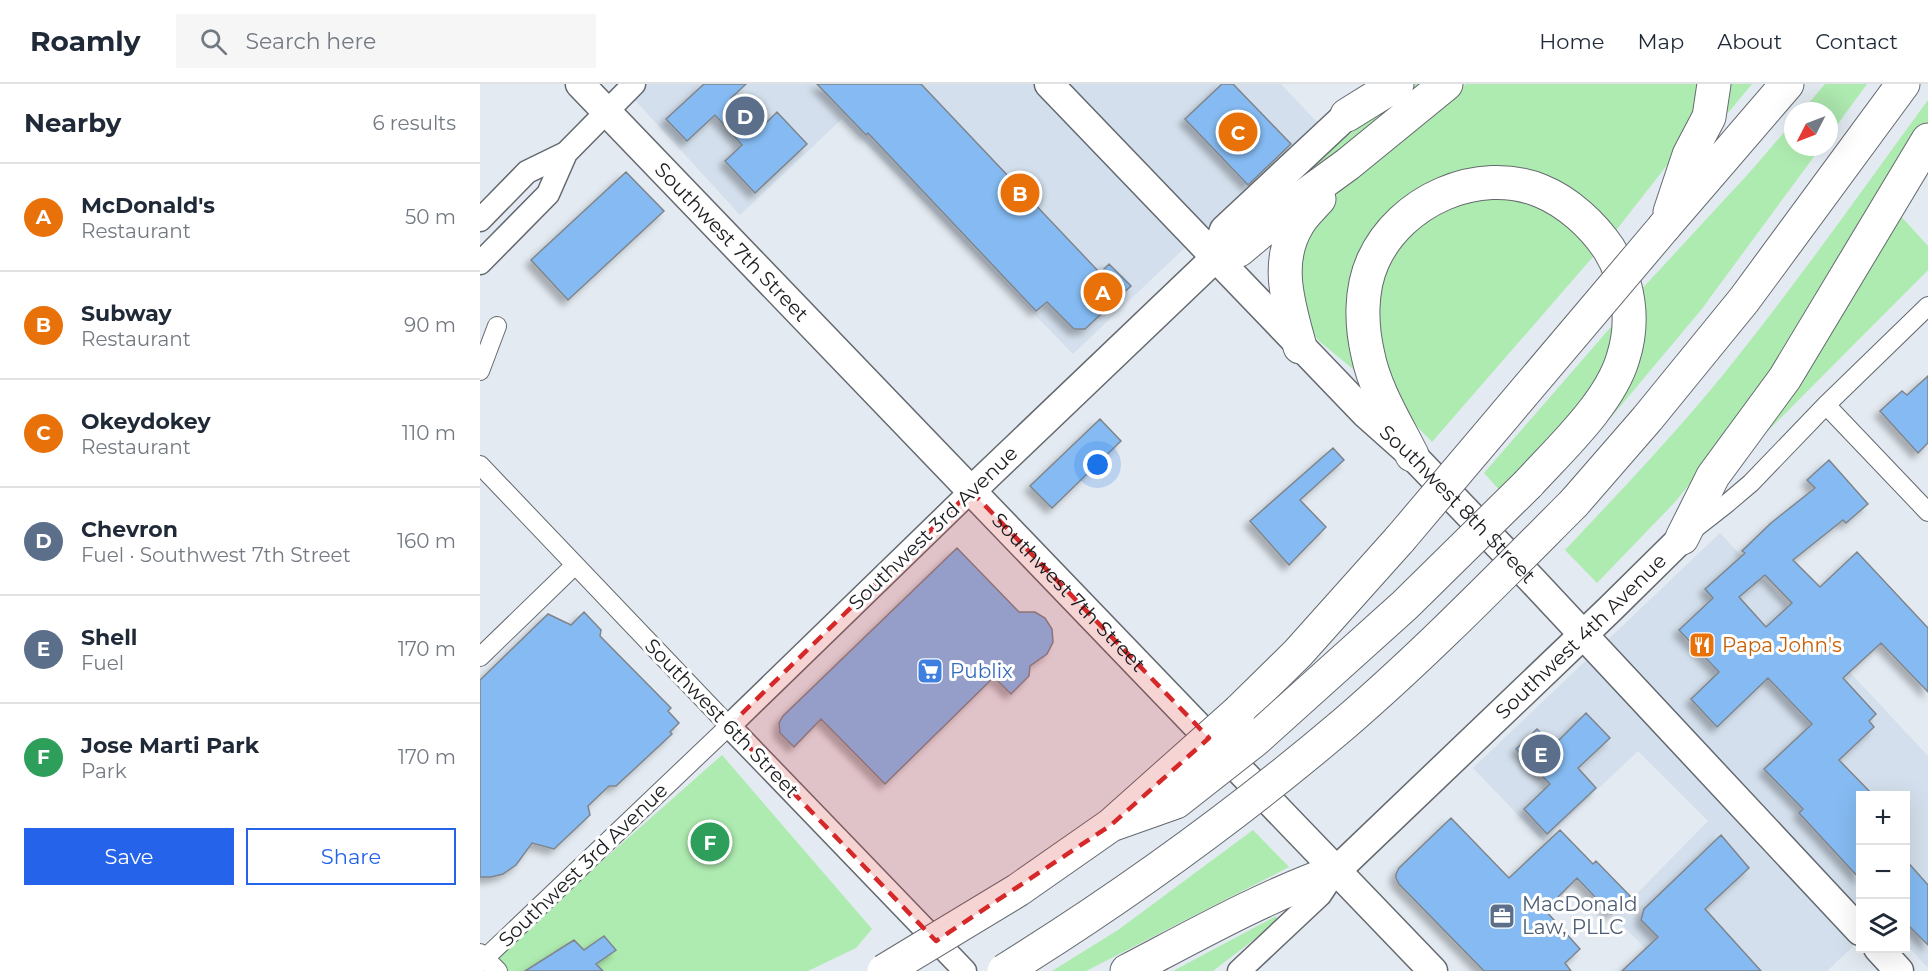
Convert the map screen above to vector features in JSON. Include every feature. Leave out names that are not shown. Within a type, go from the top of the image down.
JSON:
[{"type":"highway","points":[[1347,115],[1397,84]]},
{"type":"highway","points":[[1215,258],[1239,250],[1446,84]]},
{"type":"highway","points":[[1664,227],[1689,154],[1709,117],[1714,84]]},
{"type":"highway","points":[[884,971],[1018,890],[1111,825],[1239,711],[1298,653],[1400,539],[1787,84]]},
{"type":"highway","points":[[1004,971],[1122,894],[1200,839],[1346,723],[1459,618],[1574,503],[1647,419],[1737,308],[1903,84]]},
{"type":"highway","points":[[1682,538],[1713,476],[1785,378],[1928,140]]},
{"type":"highway","points":[[1300,347],[1285,290],[1284,270],[1287,249],[1298,224],[1348,164]]},
{"type":"highway","points":[[1111,825],[1176,801],[1245,747],[1405,605],[1528,484],[1596,408],[1613,382],[1623,360],[1629,336],[1630,315],[1625,286],[1617,263],[1602,239],[1587,222],[1565,204],[1540,190],[1511,184],[1475,184],[1438,195],[1410,213],[1387,236],[1372,262],[1362,310],[1368,355],[1383,397],[1412,455]]},
{"type":"highway","points":[[1127,971],[1248,908],[1336,871]]},
{"type":"main road","name":"Southwest 7th Street","points":[[580,84],[1433,971]]},
{"type":"main road","name":"Southwest 8th Street","points":[[1049,84],[1300,347],[1366,414],[1412,455],[1584,634],[1856,927]]},
{"type":"main road","name":"Southwest 3rd Avenue","points":[[971,491],[1215,258],[1224,231],[1347,115]]},
{"type":"main road","name":"Southwest 4th Avenue","points":[[1336,871],[1682,538]]},
{"type":"main road","points":[[1883,953],[1899,971]]},
{"type":"street","points":[[480,220],[527,172],[566,153],[634,84]]},
{"type":"street","name":"Southwest 3rd Avenue","points":[[1347,115],[1374,84]]},
{"type":"street","points":[[480,263],[548,194],[566,153]]},
{"type":"street","name":"Southwest 4th Avenue","points":[[1682,538],[1751,483],[1826,405],[1928,306]]},
{"type":"street","points":[[480,371],[497,326]]},
{"type":"street","points":[[1826,405],[1928,512]]},
{"type":"street","name":"Southwest 6th Street","points":[[480,465],[965,971]]},
{"type":"street","name":"Southwest 3rd Avenue","points":[[486,961],[971,491]]},
{"type":"street","points":[[480,657],[575,565]]},
{"type":"street","name":"Southwest 4th Avenue","points":[[1239,971],[1320,895],[1336,871]]},
{"type":"highlighted area","points":[[971,491],[1209,738],[1111,825],[936,941],[729,726]]},
{"type":"shaded area","points":[[648,84],[1281,84],[1317,122],[1073,354],[842,119],[740,215],[633,98]]},
{"type":"shaded area","points":[[1720,533],[1928,756],[1928,968],[1910,948],[1910,791],[1856,791],[1856,944],[1827,971],[1668,971],[1614,917],[1708,821],[1638,751],[1543,841],[1473,768]]},
{"type":"green space","points":[[1413,84],[1429,84],[1247,225],[1345,138]]},
{"type":"green space","points":[[1466,84],[1701,84],[1689,137],[1614,233],[1511,171],[1386,221],[1357,366],[1353,369],[1319,341],[1307,326],[1293,284],[1311,218],[1347,183]]},
{"type":"green space","points":[[1724,84],[1752,84],[1728,113],[1722,108]]},
{"type":"green space","points":[[1825,84],[1867,84],[1838,124],[1838,102],[1810,102]]},
{"type":"green space","points":[[1928,100],[1928,123],[1872,215],[1726,440],[1675,502],[1597,583],[1565,550],[1669,438],[1733,363]]},
{"type":"green space","points":[[1784,132],[1784,156],[1814,156],[1701,310],[1618,409],[1541,494],[1639,292]]},
{"type":"green space","points":[[1487,195],[1543,205],[1598,251],[1432,442],[1407,416],[1388,388],[1371,325],[1385,260],[1429,214]]},
{"type":"green space","points":[[1898,213],[1928,246],[1928,270],[1750,449]]},
{"type":"green space","points":[[1617,320],[1603,377],[1502,493],[1484,473]]},
{"type":"green space","points":[[722,755],[872,929],[856,948],[808,971],[480,971],[480,969]]},
{"type":"green space","points":[[1253,830],[1289,867],[1086,971],[1052,971],[1118,930]]},
{"type":"green space","points":[[1276,916],[1278,921],[1213,971],[1173,971]]},
{"type":"building","points":[[704,84],[746,84],[731,98],[760,129],[777,112],[807,144],[755,193],[725,161],[742,145],[715,115],[687,141],[666,119]]},
{"type":"building","points":[[817,84],[921,84],[1100,273],[1109,264],[1131,286],[1085,329],[1074,329],[1047,302],[1036,311],[868,133],[866,135]]},
{"type":"building","points":[[1222,84],[1233,84],[1291,144],[1248,185],[1185,119]]},
{"type":"building","points":[[626,172],[664,211],[568,300],[531,260]]},
{"type":"building","points":[[1928,376],[1928,443],[1918,453],[1880,411],[1902,391],[1907,395]]},
{"type":"building","points":[[1100,419],[1121,441],[1052,508],[1030,486]]},
{"type":"building","points":[[1333,448],[1344,460],[1300,500],[1326,527],[1289,565],[1250,521]]},
{"type":"building","points":[[1829,460],[1868,504],[1846,523],[1843,520],[1793,560],[1820,587],[1857,552],[1928,628],[1928,692],[1881,643],[1843,678],[1876,714],[1869,721],[1874,727],[1839,760],[1869,791],[1856,791],[1856,875],[1799,813],[1803,809],[1764,769],[1812,724],[1768,678],[1717,727],[1691,699],[1719,672],[1679,630],[1713,598],[1705,589],[1745,553],[1742,551],[1771,523],[1815,488],[1807,480]],"holes":[[[1765,575],[1792,603],[1766,627],[1739,597]]]},
{"type":"building","name":"Publix","points":[[957,548],[1019,612],[1035,612],[1045,618],[1052,629],[1053,642],[1047,654],[1030,666],[1029,676],[1011,694],[994,677],[885,784],[821,719],[794,747],[780,733],[779,723],[783,716]]},
{"type":"building","points":[[584,612],[601,630],[600,636],[671,708],[668,711],[679,723],[670,732],[672,734],[616,786],[609,786],[588,806],[590,815],[554,849],[532,843],[516,865],[503,874],[480,877],[480,680],[548,614],[571,625]]},
{"type":"building","points":[[1586,713],[1610,738],[1578,768],[1596,788],[1547,834],[1524,809],[1550,784],[1516,749],[1537,729],[1554,745]]},
{"type":"building","points":[[1451,818],[1509,878],[1560,830],[1593,864],[1596,861],[1630,896],[1611,914],[1577,878],[1545,910],[1580,949],[1565,963],[1571,971],[1484,971],[1399,884],[1396,878],[1399,868]]},
{"type":"building","points":[[1721,835],[1749,868],[1705,909],[1761,971],[1622,971],[1658,937],[1641,920],[1644,909]]},
{"type":"building","points":[[1910,865],[1928,885],[1928,945],[1910,927]]},
{"type":"building","points":[[604,936],[616,950],[596,964],[603,971],[525,971],[574,940],[584,950]]},
{"type":"place","name":"Chevron","points":[[745,116]]},
{"type":"place","name":"Okeydokey","points":[[1238,132]]},
{"type":"place","name":"Subway","points":[[1020,193]]},
{"type":"place","name":"McDonald's","points":[[1103,292]]},
{"type":"place","name":"Papa John's","points":[[1702,645]]},
{"type":"place","name":"Publix","points":[[930,671]]},
{"type":"place","name":"Shell","points":[[1541,754]]},
{"type":"place","name":"Jose Marti Park","points":[[710,842]]},
{"type":"place","name":"MacDonald Law, PLLC","points":[[1502,916]]}]
